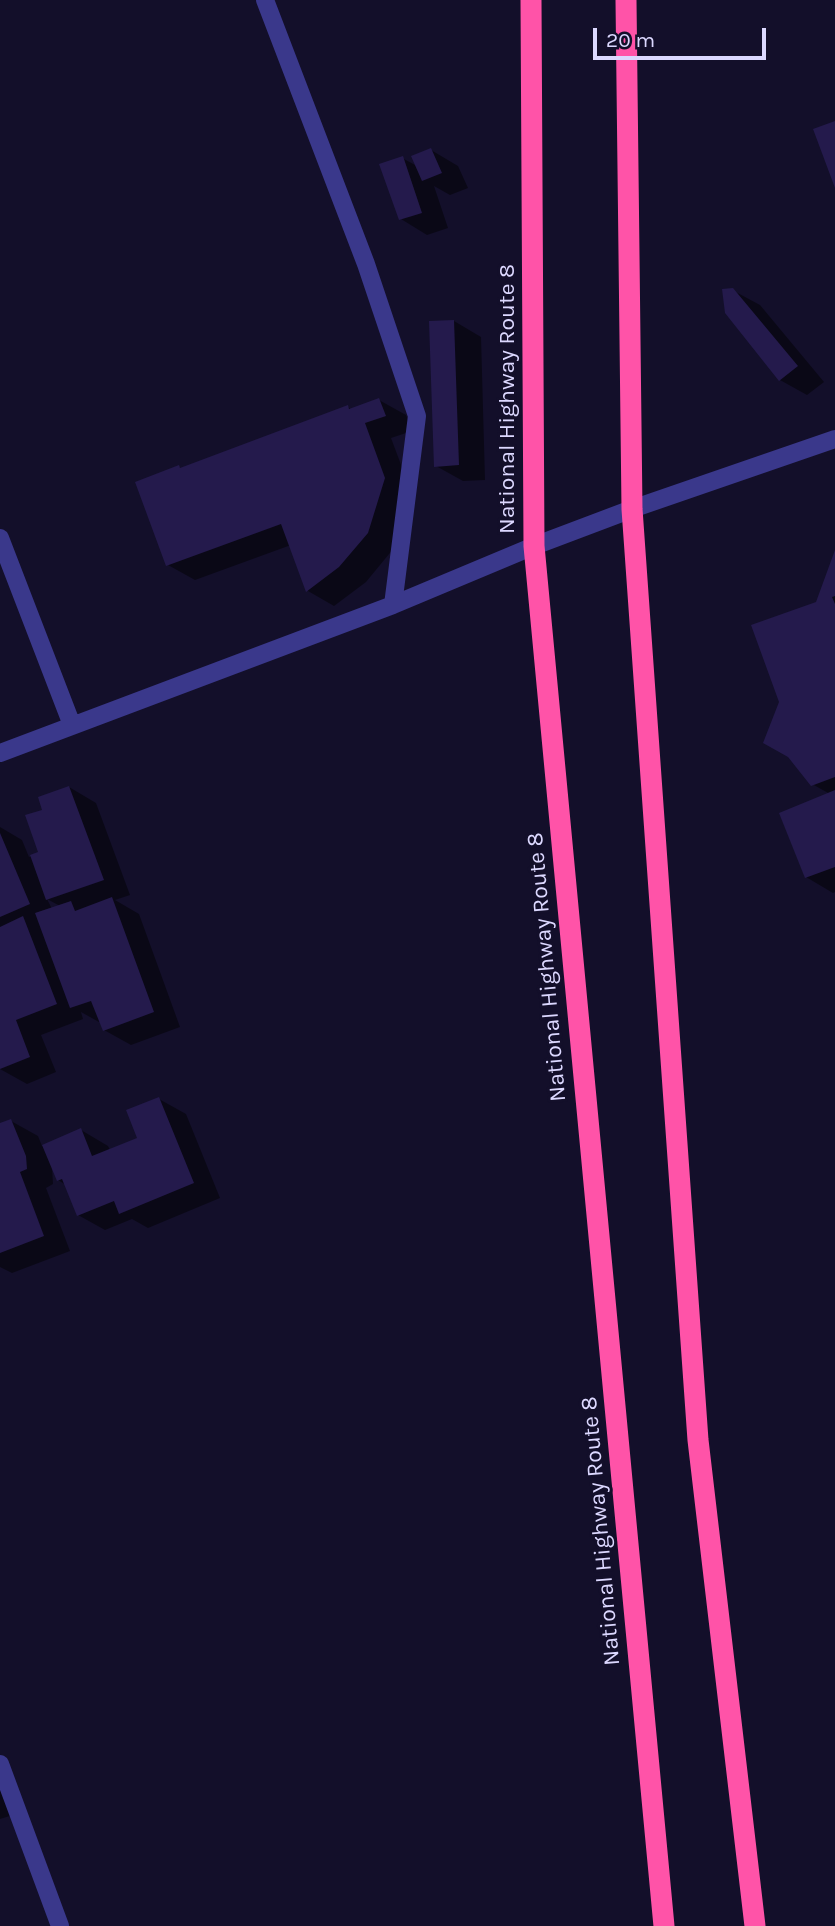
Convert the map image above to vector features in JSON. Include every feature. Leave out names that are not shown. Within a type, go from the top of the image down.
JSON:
[{"type":"highway","name":"National Highway Route 8","points":[[531,0],[534,546],[664,1926]]},
{"type":"highway","points":[[626,0],[632,509],[698,1440],[755,1926]]},
{"type":"street","points":[[265,0],[366,264],[417,416],[393,605]]},
{"type":"street","points":[[0,753],[393,605],[534,546],[632,509],[835,439]]},
{"type":"street","points":[[0,538],[72,724]]},
{"type":"street","points":[[0,1764],[60,1926]]},
{"type":"building","points":[[835,121],[835,188],[813,129]]},
{"type":"building","points":[[431,148],[442,173],[422,181],[411,156]]},
{"type":"building","points":[[403,156],[422,213],[399,220],[379,164]]},
{"type":"building","points":[[733,288],[798,366],[779,381],[725,313],[722,289]]},
{"type":"building","points":[[454,320],[459,465],[434,467],[429,321]]},
{"type":"building","points":[[379,398],[386,416],[365,423],[385,478],[368,533],[339,567],[306,592],[281,524],[166,566],[135,482],[179,465],[180,468],[348,405],[349,409]]},
{"type":"building","points":[[835,550],[835,596],[832,597],[835,604],[835,777],[811,786],[788,757],[763,743],[779,702],[751,625],[816,602]]},
{"type":"building","points":[[69,786],[104,880],[46,900],[30,855],[38,852],[25,815],[42,810],[38,797]]},
{"type":"building","points":[[835,790],[835,867],[805,878],[779,813]]},
{"type":"building","points":[[0,833],[30,904],[0,917]]},
{"type":"building","points":[[112,897],[154,1012],[103,1031],[91,1001],[70,1008],[35,913],[71,901],[75,911]]},
{"type":"building","points":[[23,916],[57,1004],[16,1020],[30,1057],[0,1069],[0,927]]},
{"type":"building","points":[[159,1097],[194,1183],[119,1214],[114,1201],[77,1216],[62,1179],[57,1181],[42,1145],[81,1128],[92,1156],[137,1138],[126,1110]]},
{"type":"building","points":[[11,1119],[26,1156],[27,1169],[20,1172],[44,1236],[0,1253],[0,1123]]}]
